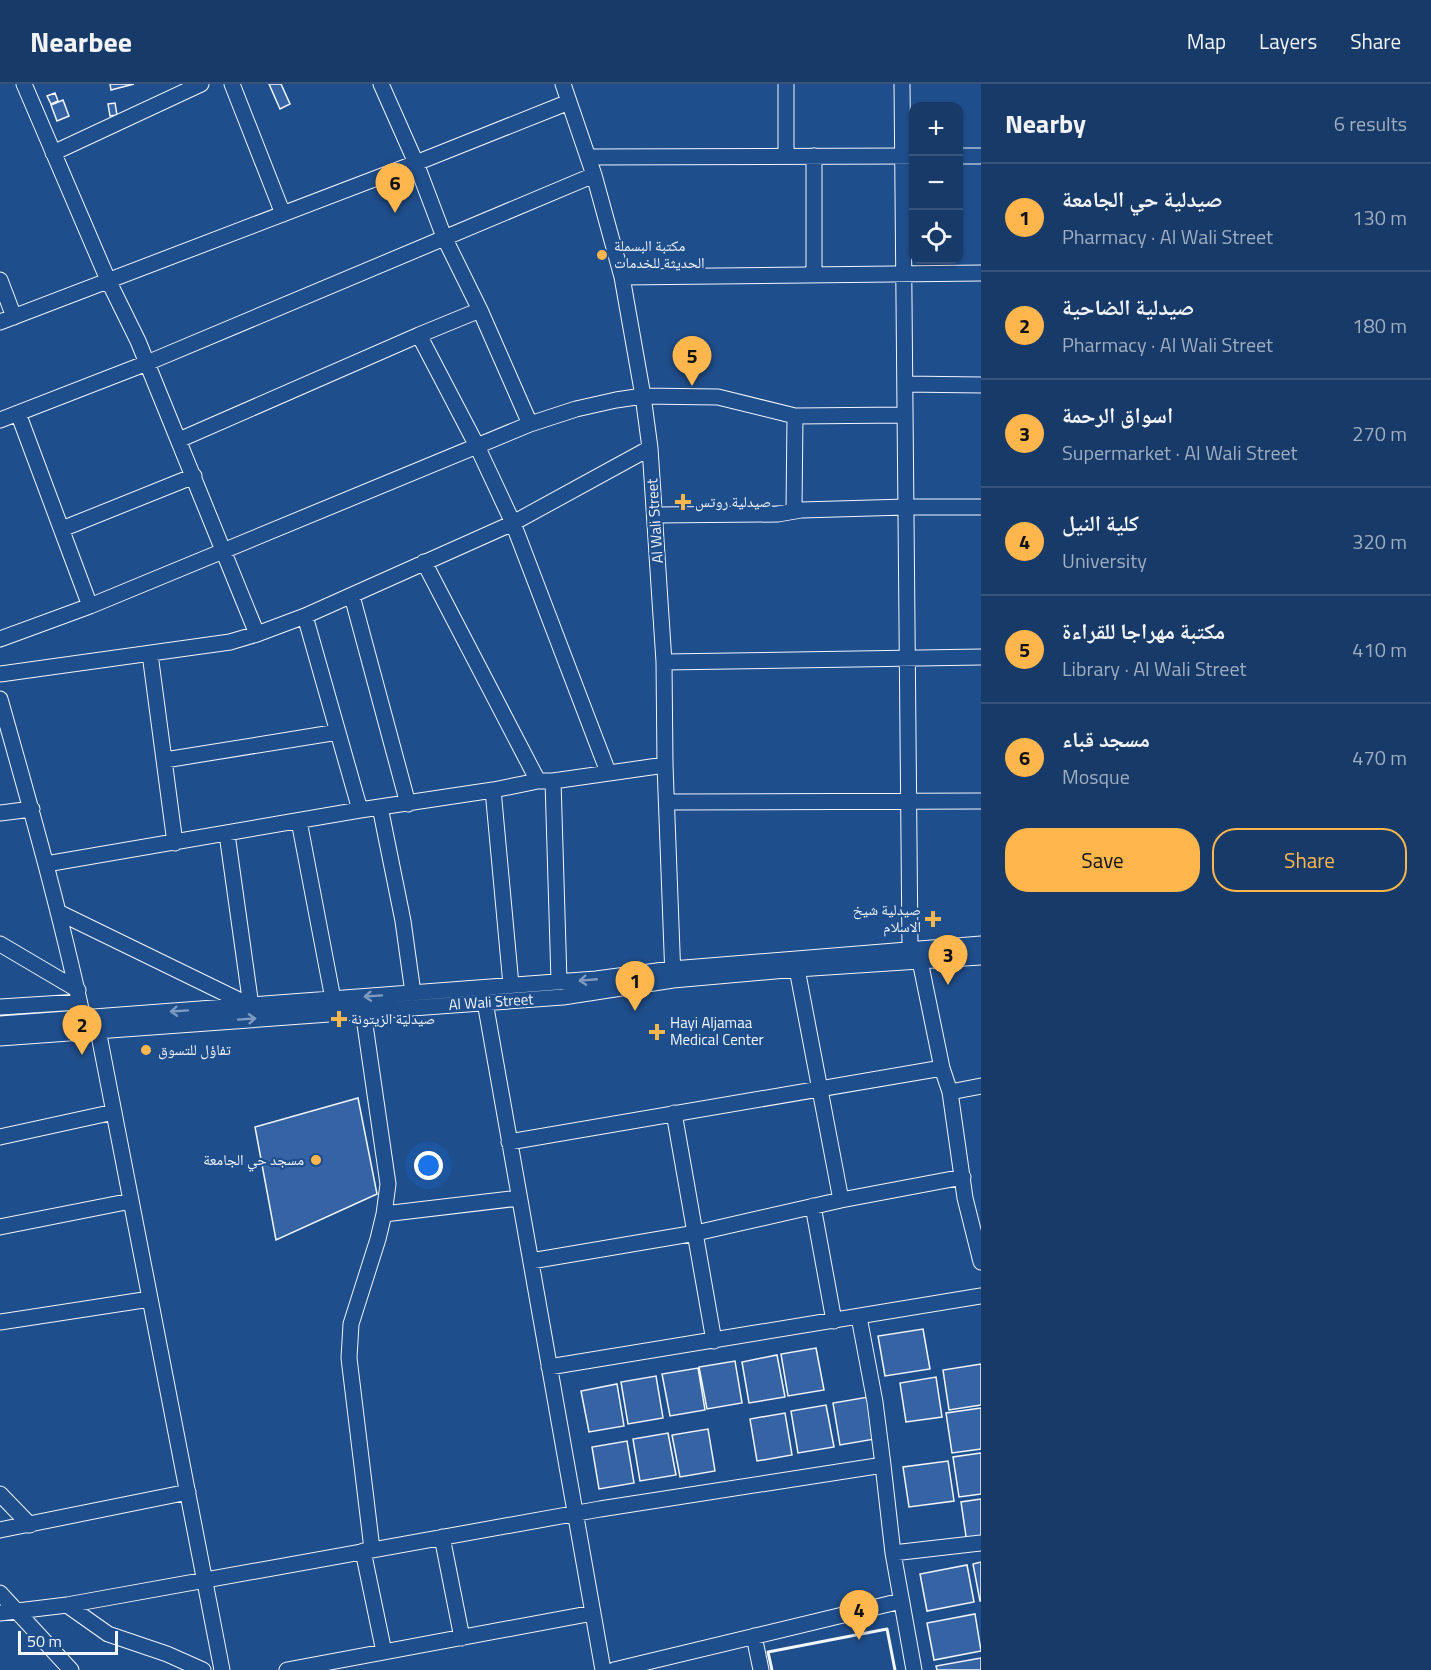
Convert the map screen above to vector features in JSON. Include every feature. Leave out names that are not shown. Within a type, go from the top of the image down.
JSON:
[{"type":"street","points":[[24,84],[108,280],[138,341],[225,550],[257,634]]},
{"type":"street","points":[[52,153],[201,84]]},
{"type":"street","points":[[232,84],[283,214]]},
{"type":"street","points":[[381,84],[416,163],[444,237],[480,310],[530,424]]},
{"type":"street","name":"Al Wali Street","points":[[563,84],[594,175],[622,276],[650,448],[664,662],[672,975]]},
{"type":"street","points":[[786,84],[786,156]]},
{"type":"street","points":[[902,84],[908,156],[904,274],[906,384],[904,415],[909,802],[915,955],[942,1068],[950,1092],[965,1198],[981,1262]]},
{"type":"street","points":[[0,280],[7,319],[569,102]]},
{"type":"street","points":[[813,156],[814,273]]},
{"type":"street","points":[[588,157],[908,156]]},
{"type":"street","points":[[963,156],[981,156]]},
{"type":"street","points":[[0,420],[147,363],[594,175]]},
{"type":"street","points":[[622,276],[981,273]]},
{"type":"street","points":[[179,440],[418,334],[480,310]]},
{"type":"street","points":[[418,334],[477,446],[513,523],[608,771]]},
{"type":"street","points":[[906,384],[981,385]]},
{"type":"street","points":[[0,639],[90,606],[530,424],[576,409],[643,396],[718,397],[795,416],[904,415]]},
{"type":"street","points":[[18,413],[90,606]]},
{"type":"street","points":[[794,511],[795,416]]},
{"type":"street","points":[[0,674],[230,642],[257,634],[352,596],[513,523],[650,448]]},
{"type":"street","points":[[62,529],[194,476]]},
{"type":"street","points":[[656,515],[778,514],[794,511],[906,507],[981,507]]},
{"type":"street","points":[[424,562],[538,781]]},
{"type":"street","points":[[352,596],[408,804]]},
{"type":"street","points":[[305,616],[360,810]]},
{"type":"street","points":[[150,654],[176,843]]},
{"type":"street","points":[[664,662],[981,657]]},
{"type":"street","points":[[0,699],[32,809],[83,1018]]},
{"type":"street","points":[[165,760],[338,732]]},
{"type":"street","points":[[46,864],[538,781],[553,781],[608,771],[665,765]]},
{"type":"street","points":[[553,781],[559,981]]},
{"type":"street","points":[[493,790],[511,984]]},
{"type":"street","points":[[668,802],[981,801]]},
{"type":"street","points":[[380,807],[403,921],[413,993]]},
{"type":"street","points":[[0,813],[32,809]]},
{"type":"street","points":[[299,821],[333,999]]},
{"type":"street","points":[[227,834],[251,1006]]},
{"type":"street","points":[[58,912],[251,1006]]},
{"type":"street","points":[[0,944],[79,996]]},
{"type":"street","name":"Al Wali Street","points":[[0,1024],[511,984],[797,969],[915,955],[981,944]]},
{"type":"street","name":"Al Wali Street","points":[[0,1038],[563,997],[672,975],[915,955],[981,957]]},
{"type":"street","points":[[797,969],[841,1200]]},
{"type":"street","points":[[0,1007],[79,996]]},
{"type":"street","points":[[485,1002],[603,1670]]},
{"type":"street","points":[[363,1011],[388,1184],[384,1214],[351,1324],[349,1358],[368,1550],[384,1652]]},
{"type":"street","points":[[98,1030],[222,1670]]},
{"type":"street","points":[[509,1142],[942,1068]]},
{"type":"street","points":[[950,1092],[981,1086]]},
{"type":"street","points":[[0,1137],[114,1112]]},
{"type":"street","points":[[674,1113],[714,1341]]},
{"type":"street","points":[[531,1261],[696,1233],[841,1200],[963,1177]]},
{"type":"street","points":[[384,1214],[519,1198]]},
{"type":"street","points":[[0,1227],[131,1201]]},
{"type":"street","points":[[813,1206],[834,1321]]},
{"type":"street","points":[[549,1367],[981,1296]]},
{"type":"street","points":[[0,1322],[150,1299]]},
{"type":"street","points":[[859,1317],[875,1402],[893,1553],[914,1670]]},
{"type":"street","points":[[8,1612],[67,1605],[576,1514],[883,1465]]},
{"type":"street","points":[[0,1530],[188,1492]]},
{"type":"street","points":[[0,1494],[30,1525]]},
{"type":"street","points":[[442,1537],[462,1638]]},
{"type":"street","points":[[893,1553],[981,1544]]},
{"type":"street","points":[[0,1593],[8,1612],[71,1670]]},
{"type":"street","points":[[614,1670],[901,1601]]},
{"type":"street","points":[[67,1605],[108,1635],[167,1654],[203,1670]]},
{"type":"street","points":[[287,1670],[593,1613]]},
{"type":"street","points":[[754,1636],[761,1670]]},
{"type":"building","points":[[110,84],[134,84],[111,90]]},
{"type":"building","points":[[269,84],[281,84],[290,104],[280,109]]},
{"type":"building","points":[[55,93],[58,101],[51,104],[47,96]]},
{"type":"building","points":[[63,100],[69,116],[57,121],[51,105]]},
{"type":"building","points":[[115,103],[117,115],[110,116],[108,104]]},
{"type":"building","name":"مسجد حي الجامعة","points":[[358,1098],[377,1194],[276,1240],[255,1127]]},
{"type":"building","points":[[923,1329],[930,1369],[885,1376],[878,1336]]},
{"type":"building","points":[[816,1348],[824,1390],[788,1396],[781,1354]]},
{"type":"building","points":[[777,1355],[785,1397],[749,1403],[742,1362]]},
{"type":"building","points":[[735,1361],[742,1403],[707,1409],[699,1367]]},
{"type":"building","points":[[981,1364],[981,1405],[949,1410],[943,1370]]},
{"type":"building","points":[[698,1368],[705,1410],[670,1416],[662,1374]]},
{"type":"building","points":[[656,1376],[663,1418],[628,1424],[621,1382]]},
{"type":"building","points":[[936,1377],[942,1417],[906,1422],[900,1383]]},
{"type":"building","points":[[617,1384],[624,1426],[589,1432],[581,1391]]},
{"type":"building","points":[[868,1397],[875,1439],[840,1445],[833,1403]]},
{"type":"building","points":[[826,1405],[834,1447],[798,1453],[791,1411]]},
{"type":"building","points":[[981,1408],[981,1449],[952,1453],[946,1413]]},
{"type":"building","points":[[785,1413],[792,1455],[757,1461],[750,1419]]},
{"type":"building","points":[[708,1429],[715,1471],[680,1477],[672,1435]]},
{"type":"building","points":[[668,1433],[676,1475],[640,1481],[633,1439]]},
{"type":"building","points":[[627,1441],[634,1483],[599,1489],[592,1447]]},
{"type":"building","points":[[981,1453],[981,1494],[959,1497],[953,1457]]},
{"type":"building","points":[[948,1461],[954,1501],[909,1507],[903,1467]]},
{"type":"building","points":[[981,1499],[981,1540],[967,1543],[961,1502]]},
{"type":"building","points":[[981,1562],[981,1601],[980,1601],[973,1564]]},
{"type":"building","points":[[967,1565],[974,1602],[927,1611],[920,1574]]},
{"type":"building","points":[[975,1614],[981,1651],[934,1660],[927,1623]]},
{"type":"building","points":[[981,1658],[981,1670],[937,1670],[936,1666]]},
{"type":"wall","points":[[772,1670],[768,1652],[887,1629],[895,1670]]},
{"type":"place","name":"مسجد قباء","points":[[395,213]]},
{"type":"place","name":"مكتبة البسملة الحديثة للخدمات","points":[[602,255]]},
{"type":"place","name":"مكتبة مهراجا للقراءة","points":[[692,386]]},
{"type":"place","name":"صيدلية روتس","points":[[683,502]]},
{"type":"place","name":"صيدلية شيخ الاسلام","points":[[933,919]]},
{"type":"place","name":"اسواق الرحمة","points":[[948,985]]},
{"type":"place","name":"صيدلية حي الجامعة","points":[[635,1011]]},
{"type":"place","name":"صيدلية الزيتونة","points":[[339,1019]]},
{"type":"place","name":"Hayi Aljamaa Medical Center","points":[[657,1032]]},
{"type":"place","name":"تفاؤل للتسوق","points":[[146,1050]]},
{"type":"place","name":"صيدلية الضاحية","points":[[82,1055]]},
{"type":"place","name":"مسجد حي الجامعة","points":[[316,1160]]},
{"type":"place","name":"كلية النيل","points":[[859,1640]]}]
